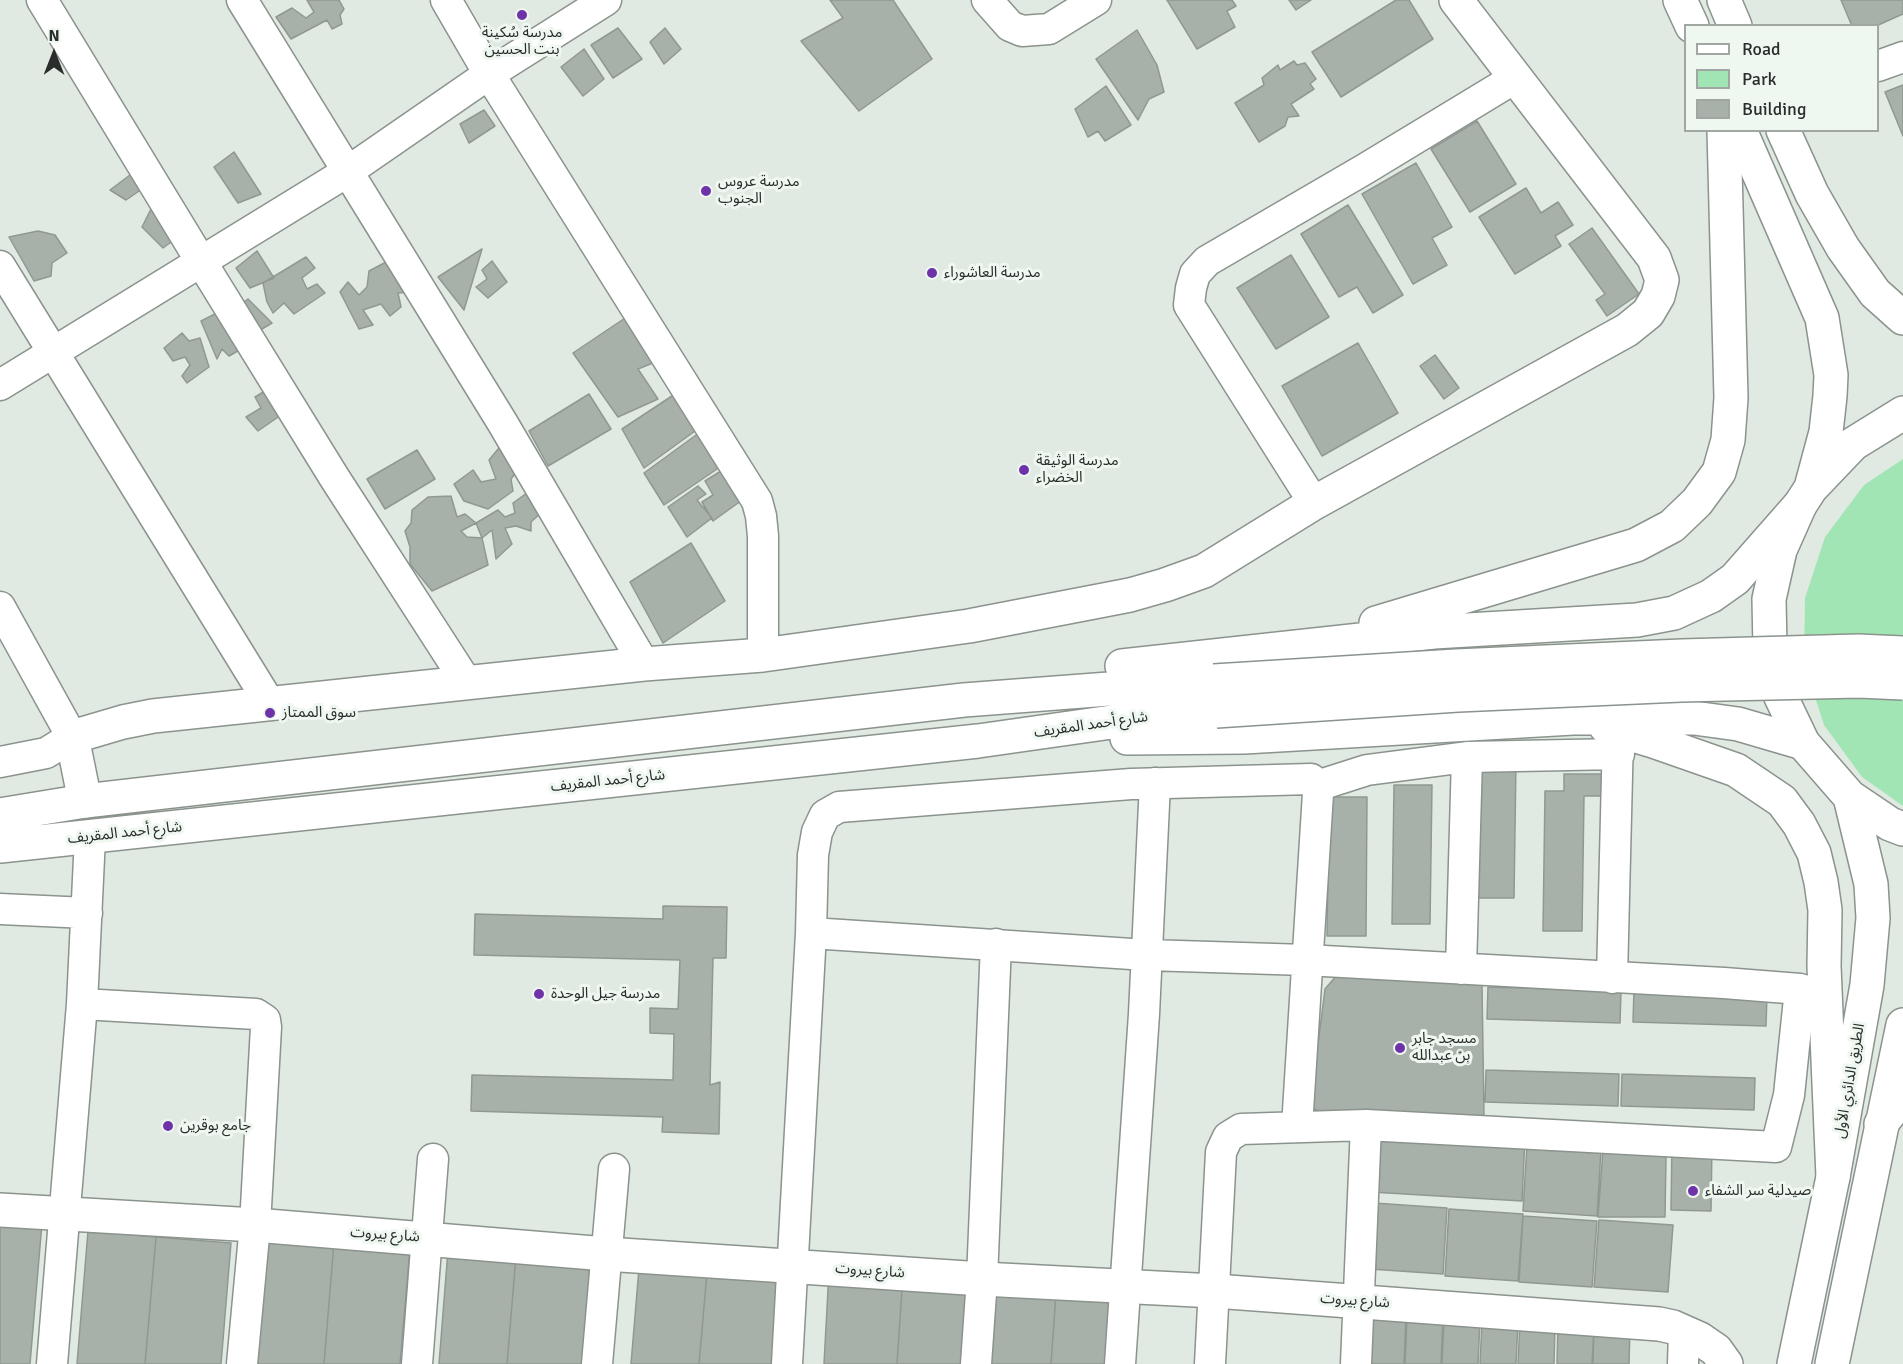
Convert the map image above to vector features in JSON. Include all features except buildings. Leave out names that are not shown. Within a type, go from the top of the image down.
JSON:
[{"type":"main road","points":[[85,801],[72,737],[93,729],[153,716],[644,664],[763,655],[969,626],[1130,595],[1165,585],[1204,571],[1314,503],[1626,330],[1648,313],[1658,296],[1662,280],[1654,258],[1456,0]]},
{"type":"main road","points":[[1680,0],[1691,24]]},
{"type":"main road","points":[[1724,0],[1735,24]]},
{"type":"main road","points":[[1300,645],[1636,545],[1672,526],[1697,502],[1719,472],[1728,440],[1731,399],[1724,132]]},
{"type":"main road","points":[[1741,132],[1822,318],[1831,375],[1826,432],[1806,497],[1780,550],[1769,599],[1770,649],[1781,698],[1803,743],[1850,797],[1890,824],[1903,829]]},
{"type":"main road","points":[[1785,132],[1812,194],[1843,248],[1875,293],[1903,318]]},
{"type":"main road","points":[[964,700],[1043,679],[1101,669],[1300,645],[1434,632],[1637,620],[1674,613],[1711,596],[1735,579],[1853,444],[1903,413]]},
{"type":"main road","points":[[1215,696],[1456,666],[1670,656],[1858,651],[1903,653]]},
{"type":"main road","points":[[0,815],[85,801],[964,700],[1458,695],[1681,685],[1859,681],[1903,683]]},
{"type":"main road","name":"شارع أحمد المقريف","points":[[0,846],[978,741],[1154,716],[1215,696]]},
{"type":"main road","points":[[978,741],[1244,737],[1573,718],[1646,717],[1694,718],[1738,724],[1803,743]]},
{"type":"main road","points":[[1573,718],[1618,742],[1676,748],[1736,770],[1782,801],[1798,824],[1814,853],[1825,910],[1813,992],[1833,1177]]},
{"type":"main road","name":"الطريق الدائري الأول","points":[[1794,1364],[1833,1177],[1867,985],[1873,918],[1871,884],[1850,797]]},
{"type":"main road","points":[[1832,1364],[1903,1025]]},
{"type":"main road","points":[[1881,1124],[1903,1096]]},
{"type":"main road","name":"شارع بيروت","points":[[0,1210],[426,1238],[606,1254],[982,1279],[1215,1291],[1659,1324],[1700,1339],[1716,1350],[1726,1364]]},
{"type":"street","points":[[42,0],[328,467],[467,683]]},
{"type":"street","points":[[242,0],[502,422],[644,664]]},
{"type":"street","points":[[446,0],[489,74],[757,501],[763,536],[763,655]]},
{"type":"street","points":[[0,386],[202,264],[348,172],[489,74],[606,0]]},
{"type":"street","points":[[987,0],[1010,26],[1022,31],[1035,31],[1049,29],[1096,0]]},
{"type":"street","points":[[1879,66],[1903,57]]},
{"type":"street","points":[[1314,503],[1189,305],[1195,274],[1207,261],[1365,170],[1515,78]]},
{"type":"street","points":[[0,266],[270,704]]},
{"type":"street","points":[[0,607],[72,737],[46,753],[0,762]]},
{"type":"street","points":[[1317,786],[1367,770],[1467,757],[1618,742],[1612,978]]},
{"type":"street","points":[[1461,969],[1467,757]]},
{"type":"street","points":[[787,1364],[811,933],[813,855],[817,832],[825,815],[839,807],[1155,783],[1311,779],[1317,786],[1297,1127]]},
{"type":"street","points":[[1120,1364],[1147,955],[1155,783]]},
{"type":"street","points":[[52,1364],[82,1004],[90,837]]},
{"type":"street","points":[[0,909],[87,913]]},
{"type":"street","points":[[811,933],[1147,955],[1306,960],[1461,969],[1813,992],[1776,1147],[1366,1125],[1241,1129],[1228,1137],[1221,1152],[1210,1364]]},
{"type":"street","points":[[976,1364],[982,1279],[996,944]]},
{"type":"street","points":[[82,1004],[256,1014],[265,1020],[255,1226],[242,1364]]},
{"type":"street","points":[[1356,1364],[1366,1125]]},
{"type":"street","points":[[417,1364],[434,1159]]},
{"type":"street","points":[[597,1364],[614,1169]]},
{"type":"street","points":[[1683,1364],[1684,1332]]},
{"type":"green space","points":[[1903,459],[1903,806],[1862,777],[1824,725],[1804,663],[1805,598],[1825,537],[1864,485]]},
{"type":"place","name":"مدرسة سُكينة بنت الحسين","points":[[522,15]]},
{"type":"place","name":"مدرسة عروس الجنوب","points":[[706,191]]},
{"type":"place","name":"مدرسة العاشوراء","points":[[932,273]]},
{"type":"place","name":"مدرسة الوثيقة الخضراء","points":[[1024,470]]},
{"type":"place","name":"سوق الممتاز","points":[[270,713]]},
{"type":"place","name":"مدرسة جيل الوحدة","points":[[539,994]]},
{"type":"place","name":"مسجد جابر بن عبدالله","points":[[1400,1048]]},
{"type":"place","name":"جامع بوقرين","points":[[168,1126]]},
{"type":"place","name":"صيدلية سر الشفاء","points":[[1693,1191]]}]
